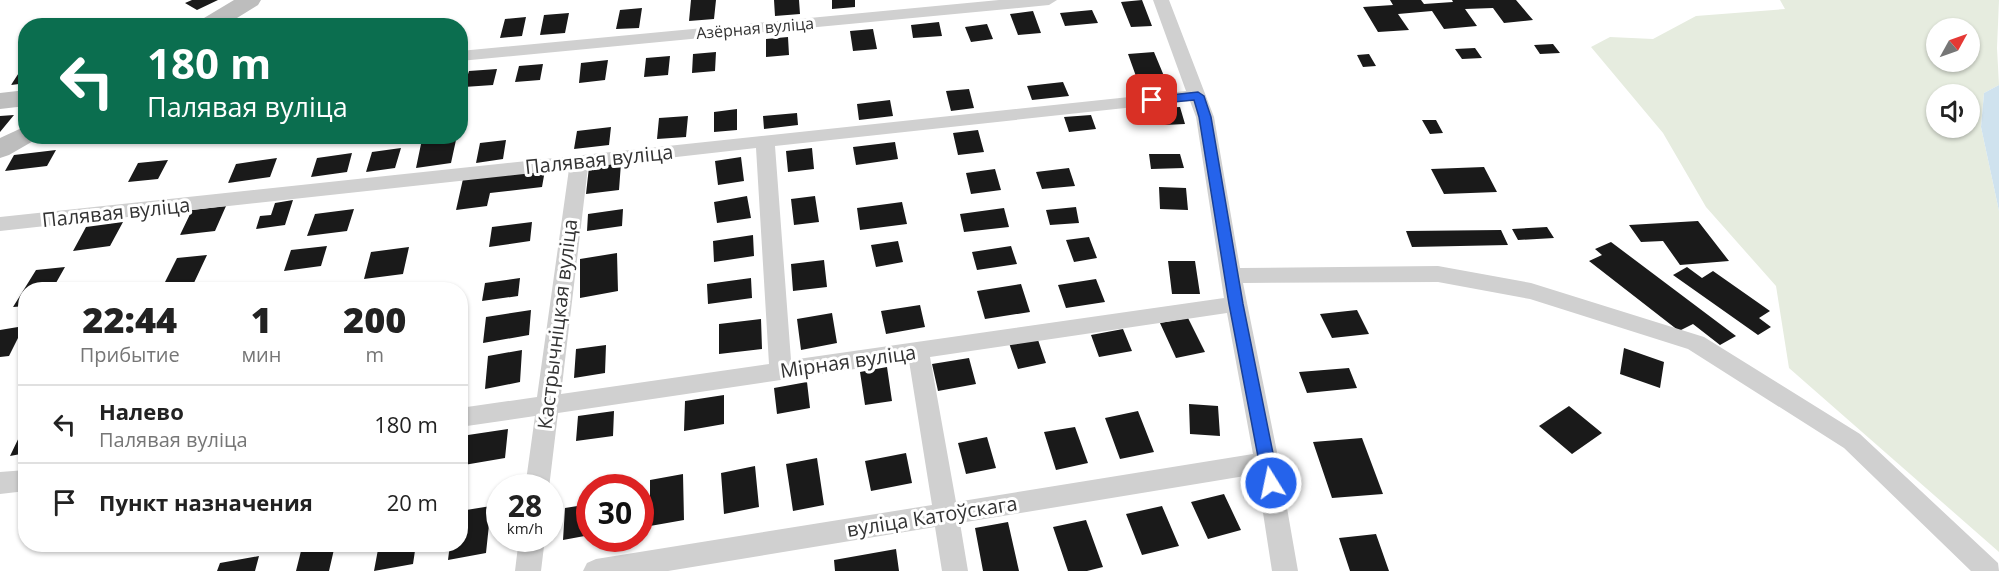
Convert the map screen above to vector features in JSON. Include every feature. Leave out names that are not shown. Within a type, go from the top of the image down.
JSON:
[{"type":"main road","points":[[220,18],[250,0]]},
{"type":"main road","points":[[0,101],[18,99]]},
{"type":"main road","points":[[0,149],[18,139]]},
{"type":"street","name":"Азёрная вуліца","points":[[468,55],[1049,0]]},
{"type":"street","points":[[1161,0],[1207,124],[1236,304],[1267,462],[1285,571]]},
{"type":"street","name":"Палявая вуліца","points":[[0,224],[1198,96]]},
{"type":"street","points":[[765,141],[781,371]]},
{"type":"street","name":"Кастрычніцкая вуліца","points":[[539,474],[579,161]]},
{"type":"street","points":[[1232,276],[1438,273],[1531,291],[1696,344],[1852,441],[1989,571]]},
{"type":"street","name":"Мірная вуліца","points":[[468,417],[1236,304]]},
{"type":"street","points":[[918,350],[955,571]]},
{"type":"street","name":"вуліца Катоўскага","points":[[596,571],[1267,462]]},
{"type":"street","points":[[0,483],[18,481]]},
{"type":"street","points":[[528,571],[530,552]]},
{"type":"shaded area","points":[[1780,0],[1999,0],[1997,48],[1999,85],[1984,93],[1981,127],[1999,211],[1999,552],[1789,368],[1776,286],[1706,207],[1663,133],[1591,47],[1610,37],[1653,39],[1696,16],[1785,9]]},
{"type":"water","points":[[1999,85],[1999,211],[1981,127],[1984,93]]},
{"type":"building","points":[[192,0],[218,0],[197,10],[185,3]]},
{"type":"building","points":[[691,0],[716,0],[714,19],[689,21]]},
{"type":"building","points":[[774,0],[799,0],[800,14],[775,16]]},
{"type":"building","points":[[832,0],[855,0],[855,7],[832,9]]},
{"type":"building","points":[[1142,0],[1152,26],[1131,27],[1121,2]]},
{"type":"building","points":[[1390,0],[1421,0],[1424,4],[1453,2],[1452,0],[1516,0],[1533,20],[1504,23],[1493,8],[1465,9],[1477,26],[1444,29],[1432,11],[1398,14],[1409,30],[1378,32],[1363,7],[1393,5]]},
{"type":"building","points":[[642,8],[639,28],[616,29],[620,10]]},
{"type":"building","points":[[1092,10],[1098,23],[1065,26],[1060,13]]},
{"type":"building","points":[[1033,11],[1041,33],[1018,35],[1010,14]]},
{"type":"building","points":[[569,13],[565,33],[540,35],[544,15]]},
{"type":"building","points":[[526,17],[522,36],[500,38],[505,19]]},
{"type":"building","points":[[939,22],[942,36],[913,38],[911,25]]},
{"type":"building","points":[[987,24],[993,39],[971,42],[965,27]]},
{"type":"building","points":[[873,29],[877,49],[853,51],[850,31]]},
{"type":"building","points":[[788,37],[789,55],[766,57],[766,39]]},
{"type":"building","points":[[1553,44],[1560,53],[1540,54],[1534,45]]},
{"type":"building","points":[[1475,48],[1482,58],[1462,59],[1455,49]]},
{"type":"building","points":[[716,52],[715,71],[692,73],[693,54]]},
{"type":"building","points":[[1154,52],[1164,76],[1137,79],[1128,54]]},
{"type":"building","points":[[1369,54],[1376,66],[1363,67],[1357,55]]},
{"type":"building","points":[[670,56],[668,75],[644,77],[646,58]]},
{"type":"building","points":[[608,60],[605,80],[579,83],[581,63]]},
{"type":"building","points":[[543,64],[540,80],[515,82],[519,66]]},
{"type":"building","points":[[497,69],[493,85],[468,87],[469,71]]},
{"type":"building","points":[[18,74],[18,84],[11,85]]},
{"type":"building","points":[[1063,82],[1069,96],[1032,100],[1027,86]]},
{"type":"building","points":[[969,89],[974,108],[951,111],[946,91]]},
{"type":"building","points":[[890,100],[893,116],[859,120],[857,104]]},
{"type":"building","points":[[1180,107],[1185,124],[1165,125],[1160,108]]},
{"type":"building","points":[[737,109],[737,130],[714,132],[714,112]]},
{"type":"building","points":[[797,113],[798,125],[764,129],[763,116]]},
{"type":"building","points":[[14,115],[0,132],[0,116]]},
{"type":"building","points":[[1091,115],[1096,129],[1069,132],[1064,117]]},
{"type":"building","points":[[688,116],[686,137],[657,139],[659,118]]},
{"type":"building","points":[[1422,120],[1436,120],[1443,133],[1430,134]]},
{"type":"building","points":[[611,127],[609,145],[574,149],[577,131]]},
{"type":"building","points":[[978,130],[984,152],[958,155],[953,133]]},
{"type":"building","points":[[506,140],[503,159],[476,163],[480,143]]},
{"type":"building","points":[[895,142],[898,159],[856,165],[853,147]]},
{"type":"building","points":[[421,144],[455,144],[451,163],[416,168]]},
{"type":"building","points":[[401,148],[395,168],[366,172],[372,152]]},
{"type":"building","points":[[812,148],[814,169],[788,172],[786,151]]},
{"type":"building","points":[[56,150],[47,166],[5,171],[14,155]]},
{"type":"building","points":[[352,153],[347,172],[311,177],[317,158]]},
{"type":"building","points":[[1149,154],[1180,154],[1184,168],[1151,169]]},
{"type":"building","points":[[741,157],[744,181],[718,185],[715,161]]},
{"type":"building","points":[[277,158],[270,177],[228,183],[236,164]]},
{"type":"building","points":[[168,160],[158,179],[128,182],[138,163]]},
{"type":"building","points":[[621,163],[619,190],[586,194],[589,167]]},
{"type":"building","points":[[1484,167],[1497,192],[1444,194],[1431,169]]},
{"type":"building","points":[[1069,168],[1075,186],[1042,189],[1036,172]]},
{"type":"building","points":[[995,169],[1001,190],[971,194],[966,173]]},
{"type":"building","points":[[545,170],[542,187],[490,193],[487,206],[456,210],[463,179]]},
{"type":"building","points":[[1159,187],[1186,188],[1188,210],[1160,209]]},
{"type":"building","points":[[747,196],[751,218],[717,223],[714,202]]},
{"type":"building","points":[[815,196],[819,222],[794,225],[791,199]]},
{"type":"building","points":[[293,200],[285,225],[256,229],[260,216],[271,215],[275,203]]},
{"type":"building","points":[[902,202],[907,224],[860,230],[857,208]]},
{"type":"building","points":[[226,206],[215,231],[180,235],[192,210]]},
{"type":"building","points":[[1076,207],[1079,223],[1050,225],[1046,210]]},
{"type":"building","points":[[1004,208],[1009,227],[964,232],[960,214]]},
{"type":"building","points":[[354,209],[347,231],[307,236],[315,214]]},
{"type":"building","points":[[623,209],[622,226],[587,231],[588,214]]},
{"type":"building","points":[[1698,221],[1729,261],[1680,265],[1663,241],[1641,242],[1629,225]]},
{"type":"building","points":[[123,222],[110,246],[73,251],[86,227]]},
{"type":"building","points":[[532,222],[530,241],[489,247],[492,227]]},
{"type":"building","points":[[1547,227],[1554,238],[1518,240],[1512,229]]},
{"type":"building","points":[[1501,230],[1508,245],[1412,247],[1406,231]]},
{"type":"building","points":[[753,235],[754,256],[714,262],[713,241]]},
{"type":"building","points":[[1089,237],[1097,258],[1074,262],[1066,240]]},
{"type":"building","points":[[898,241],[903,262],[876,267],[871,245]]},
{"type":"building","points":[[1611,242],[1736,336],[1720,345],[1693,324],[1679,331],[1589,261],[1602,255],[1595,249]]},
{"type":"building","points":[[327,246],[321,266],[284,271],[291,250]]},
{"type":"building","points":[[1011,246],[1017,264],[977,270],[972,252]]},
{"type":"building","points":[[409,247],[403,274],[364,279],[371,252]]},
{"type":"building","points":[[617,253],[618,291],[580,298],[580,259]]},
{"type":"building","points":[[207,255],[194,282],[165,282],[177,258]]},
{"type":"building","points":[[824,260],[827,287],[793,291],[791,264]]},
{"type":"building","points":[[1168,261],[1195,261],[1200,294],[1172,294]]},
{"type":"building","points":[[65,267],[57,282],[29,282],[36,270]]},
{"type":"building","points":[[1687,267],[1702,278],[1713,271],[1770,311],[1759,318],[1771,327],[1758,335],[1673,275]]},
{"type":"building","points":[[520,278],[518,296],[482,301],[485,283]]},
{"type":"building","points":[[751,278],[752,298],[708,304],[707,284]]},
{"type":"building","points":[[1096,279],[1105,302],[1066,308],[1058,285]]},
{"type":"building","points":[[1021,284],[1030,312],[985,319],[977,291]]},
{"type":"building","points":[[920,305],[925,327],[886,334],[881,311]]},
{"type":"building","points":[[531,310],[529,335],[483,343],[486,317]]},
{"type":"building","points":[[1357,310],[1369,334],[1332,338],[1320,314]]},
{"type":"building","points":[[832,313],[837,343],[801,350],[797,319]]},
{"type":"building","points":[[1188,318],[1205,352],[1176,358],[1160,323]]},
{"type":"building","points":[[761,319],[762,349],[719,354],[719,324]]},
{"type":"building","points":[[18,327],[18,338],[9,356],[0,357],[0,330]]},
{"type":"building","points":[[1123,329],[1132,351],[1099,357],[1091,335]]},
{"type":"building","points":[[1037,337],[1046,363],[1018,369],[1009,343]]},
{"type":"building","points":[[606,345],[605,373],[574,378],[576,349]]},
{"type":"building","points":[[1624,348],[1664,362],[1660,388],[1620,374]]},
{"type":"building","points":[[522,350],[520,382],[485,389],[488,356]]},
{"type":"building","points":[[969,358],[976,384],[938,391],[932,364]]},
{"type":"building","points":[[887,367],[892,401],[865,405],[860,372]]},
{"type":"building","points":[[1349,368],[1357,388],[1307,393],[1299,372]]},
{"type":"building","points":[[807,382],[810,408],[777,414],[774,388]]},
{"type":"building","points":[[724,395],[724,424],[684,431],[685,401]]},
{"type":"building","points":[[1189,404],[1218,406],[1220,436],[1190,434]]},
{"type":"building","points":[[1569,406],[1602,433],[1572,454],[1539,426]]},
{"type":"building","points":[[614,411],[613,436],[576,441],[578,416]]},
{"type":"building","points":[[1138,411],[1154,452],[1120,459],[1105,418]]},
{"type":"building","points":[[1075,427],[1088,463],[1056,470],[1044,432]]},
{"type":"building","points":[[508,429],[505,458],[468,464],[468,435]]},
{"type":"building","points":[[987,437],[996,468],[966,474],[958,443]]},
{"type":"building","points":[[1362,438],[1383,494],[1332,498],[1313,442]]},
{"type":"building","points":[[18,439],[18,454],[10,456]]},
{"type":"building","points":[[906,453],[912,483],[871,491],[865,461]]},
{"type":"building","points":[[817,458],[824,505],[793,511],[786,464]]},
{"type":"building","points":[[755,466],[759,507],[724,514],[721,473]]},
{"type":"building","points":[[683,474],[684,520],[654,525],[654,479]]},
{"type":"building","points":[[1224,494],[1241,530],[1208,539],[1191,502]]},
{"type":"building","points":[[576,506],[576,538],[564,540],[564,524],[565,508]]},
{"type":"building","points":[[1162,506],[1179,546],[1142,555],[1126,514]]},
{"type":"building","points":[[486,507],[486,553],[448,560],[449,552],[468,552],[468,510]]},
{"type":"building","points":[[1086,520],[1103,567],[1087,571],[1068,571],[1053,527]]},
{"type":"building","points":[[1008,522],[1019,571],[983,571],[975,528]]},
{"type":"building","points":[[1376,534],[1389,571],[1350,571],[1339,538]]},
{"type":"building","points":[[896,549],[899,571],[835,571],[834,560]]},
{"type":"building","points":[[301,552],[333,552],[329,571],[296,571]]},
{"type":"building","points":[[378,552],[415,552],[413,564],[374,571]]},
{"type":"building","points":[[259,556],[255,571],[217,571],[220,563]]},
{"type":"route","points":[[1152,100],[1198,96],[1205,117],[1236,304],[1271,483]]}]
